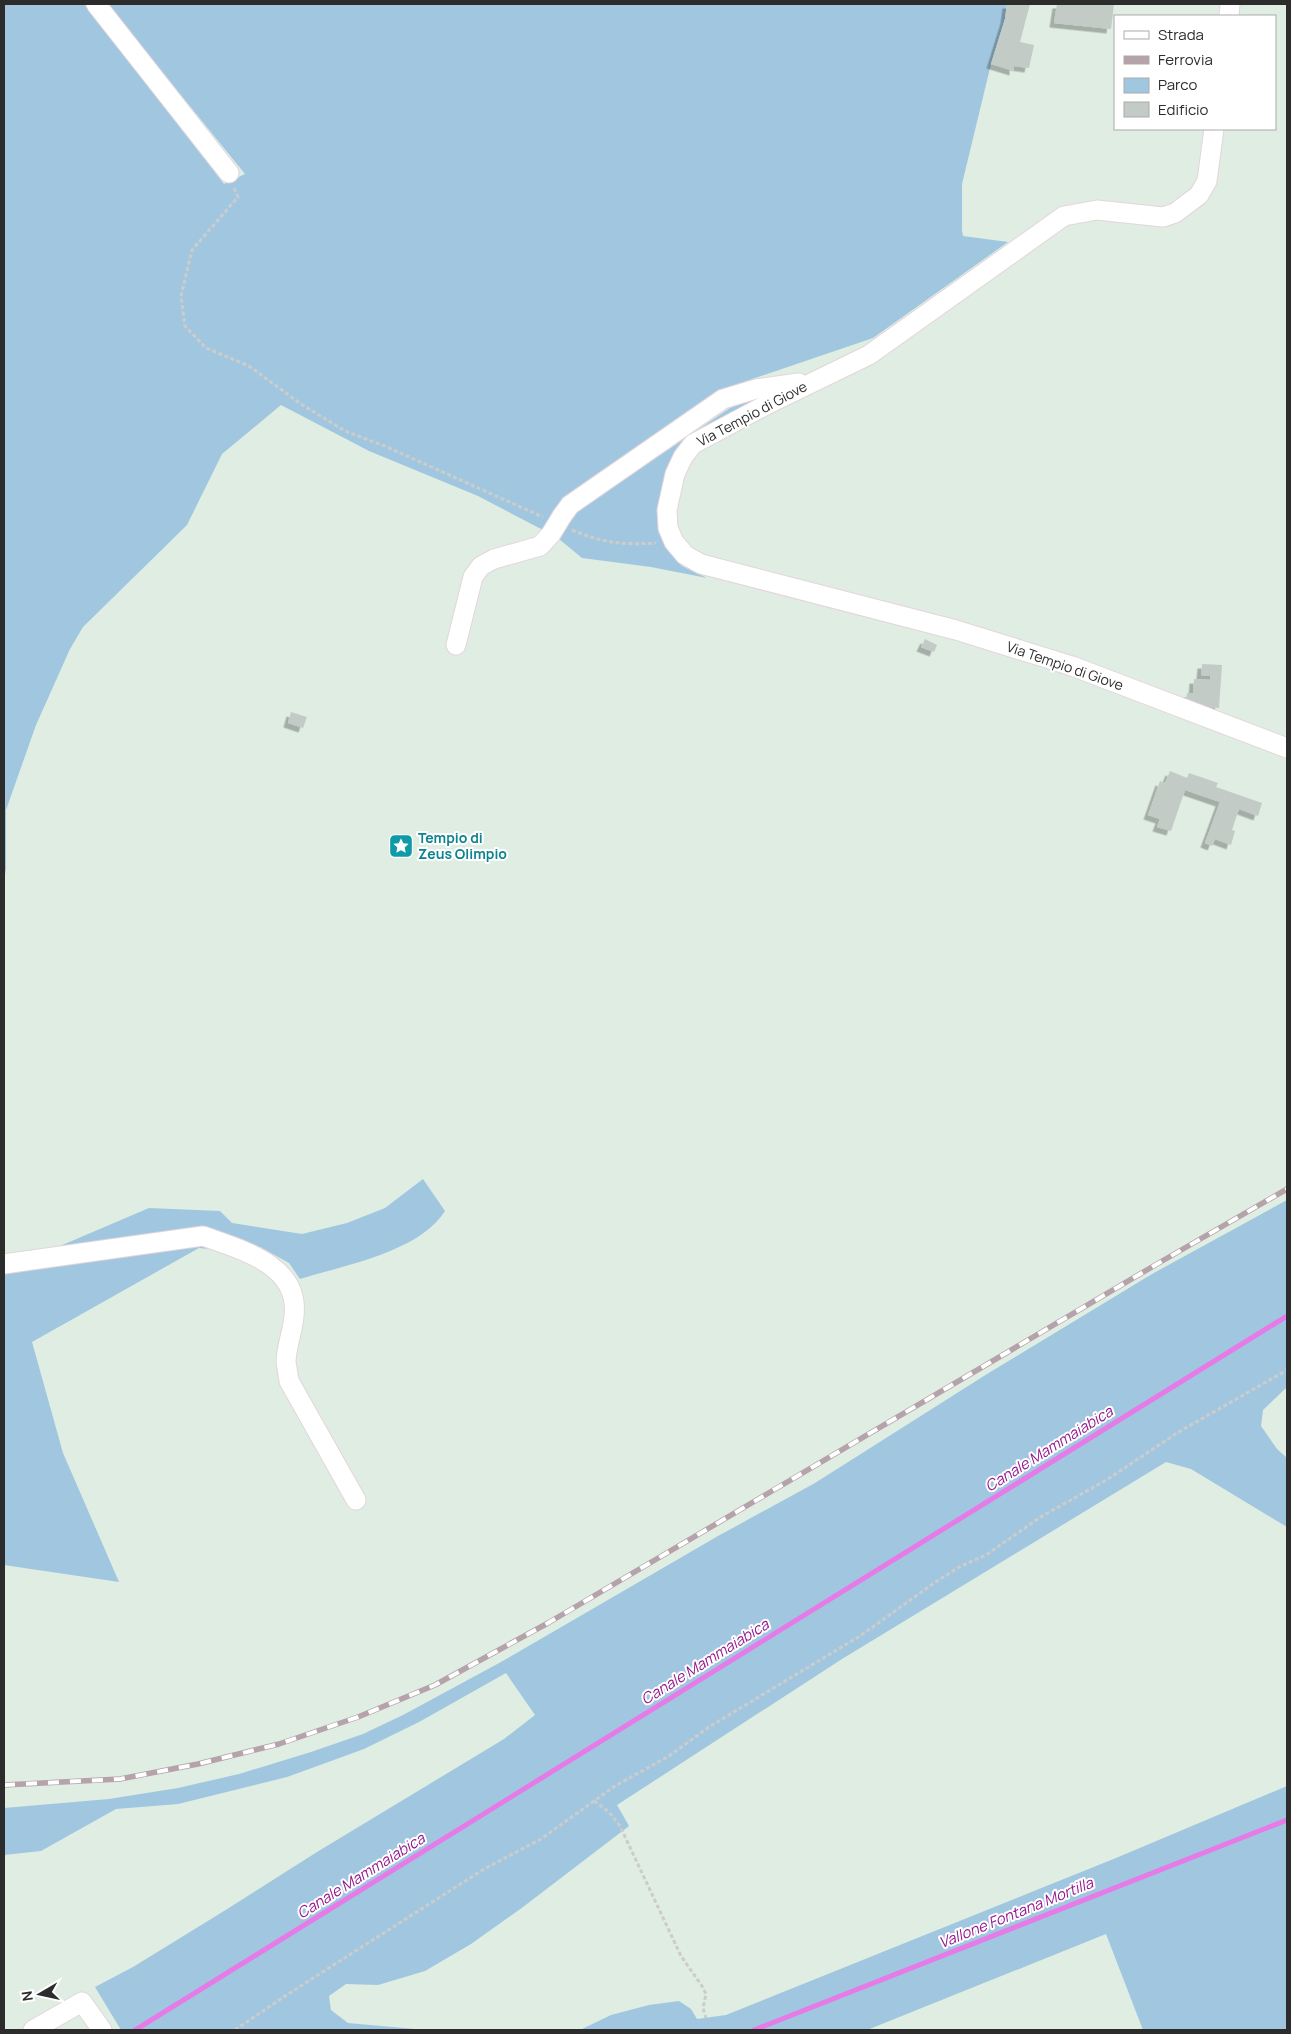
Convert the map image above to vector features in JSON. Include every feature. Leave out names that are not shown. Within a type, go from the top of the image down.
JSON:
[{"type":"street","points":[[96,4],[229,173]]},
{"type":"street","name":"Via Tempio di Giove","points":[[1214,130],[1207,181],[1199,195],[1175,213],[1162,217],[1097,210],[1064,216],[869,355],[693,444],[683,456],[675,474],[667,510],[668,528],[674,542],[685,555],[701,564],[965,632],[1072,666],[1287,748]]},
{"type":"street","points":[[456,645],[473,577],[481,566],[494,559],[540,546],[558,525],[570,505],[723,399],[756,389],[815,381]]},
{"type":"street","points":[[4,1264],[203,1236],[228,1245],[273,1266],[291,1288],[295,1301],[286,1360],[289,1381],[356,1500]]},
{"type":"street","points":[[33,2030],[82,2002],[99,2026]]},
{"type":"path","points":[[229,173],[238,197],[192,250],[181,296],[186,326],[206,348],[249,366],[301,404],[344,431],[386,447],[558,525],[587,536],[622,545],[674,542]]},
{"type":"path","points":[[235,2030],[285,1996],[484,1870],[541,1839],[615,1786],[669,1756],[709,1727],[860,1636],[937,1581],[961,1566],[986,1555],[1039,1518],[1108,1479],[1178,1433],[1287,1370]]},
{"type":"path","points":[[594,1801],[610,1812],[620,1826],[681,1956],[706,1994],[703,2008],[706,2018]]},
{"type":"green space","points":[[4,4],[84,4],[224,184],[245,174],[107,4],[1007,4],[1005,19],[991,64],[962,184],[962,231],[963,236],[1008,242],[873,338],[720,390],[568,495],[558,504],[554,511],[577,511],[730,408],[758,398],[752,406],[676,454],[665,473],[658,512],[672,553],[682,566],[707,578],[651,567],[582,558],[559,539],[478,496],[369,451],[281,405],[222,454],[187,525],[83,627],[70,649],[36,725],[6,810],[6,869],[4,880]]},
{"type":"green space","points":[[423,1179],[445,1211],[433,1225],[418,1237],[400,1247],[359,1262],[300,1279],[289,1263],[262,1248],[212,1230],[35,1254],[60,1246],[149,1208],[220,1211],[232,1223],[302,1234],[347,1223],[385,1208]]},
{"type":"green space","points":[[1287,1200],[1287,1387],[1263,1410],[1261,1426],[1277,1449],[1287,1458],[1287,1527],[1191,1469],[1166,1462],[842,1659],[617,1805],[629,1826],[471,1944],[425,1971],[378,1985],[346,1984],[329,1996],[331,2010],[348,2023],[426,2030],[121,2030],[95,1987],[133,1967],[317,1852],[504,1739],[535,1715],[506,1673],[419,1722],[364,1749],[287,1777],[178,1804],[116,1809],[41,1851],[4,1855],[4,1808],[109,1799],[178,1788],[239,1774],[363,1734],[403,1715],[501,1662],[718,1536],[815,1483],[987,1374],[1152,1274]]},
{"type":"green space","points":[[192,1243],[209,1249],[199,1248],[32,1342],[63,1453],[119,1582],[4,1565],[4,1272],[15,1273],[44,1265]]},
{"type":"green space","points":[[1287,1786],[1287,2030],[1143,2030],[1106,1934],[867,2030],[580,2030],[611,2015],[649,2005],[679,2001],[691,2009],[697,2019],[726,2015],[1116,1858]]},
{"type":"building","points":[[1007,4],[1030,4],[1020,42],[1034,45],[1029,68],[1014,66],[1014,71],[991,64],[1005,19]]},
{"type":"building","points":[[1057,4],[1114,4],[1111,29],[1054,23]]},
{"type":"building","points":[[925,639],[937,645],[934,652],[921,647]]},
{"type":"building","points":[[1202,664],[1222,665],[1219,708],[1186,705],[1187,693],[1193,693],[1194,679],[1210,680],[1210,676],[1201,675]]},
{"type":"building","points":[[291,712],[307,717],[303,728],[288,723]]},
{"type":"building","points":[[1170,771],[1187,778],[1189,773],[1218,783],[1216,787],[1262,803],[1258,816],[1239,809],[1232,830],[1235,831],[1231,845],[1215,839],[1212,846],[1205,843],[1220,802],[1185,790],[1171,831],[1157,827],[1160,819],[1148,815],[1160,781],[1165,783]]},
{"type":"waterway","name":"Canale Mammaiabica","points":[[135,2030],[1287,1316]]},
{"type":"waterway","name":"Vallone Fontana Mortilla","points":[[754,2030],[1287,1820]]},
{"type":"railway","points":[[4,1785],[120,1779],[198,1764],[279,1744],[358,1717],[435,1685],[548,1623],[1287,1189]]},
{"type":"place","name":"Tempio di Zeus Olimpio","points":[[401,846]]}]
